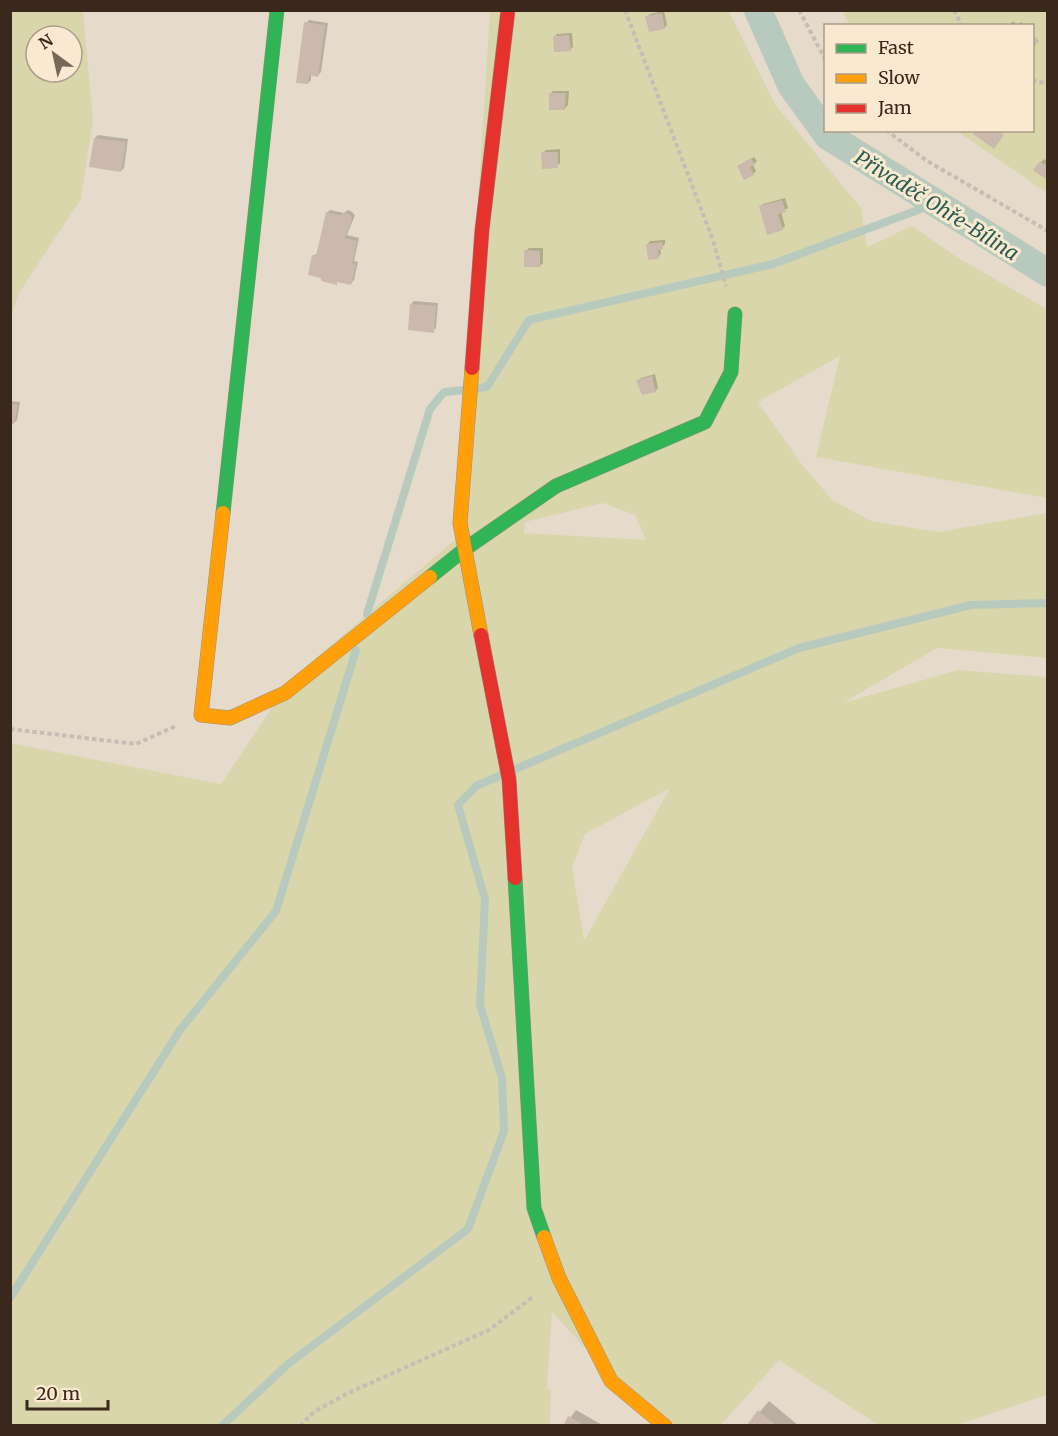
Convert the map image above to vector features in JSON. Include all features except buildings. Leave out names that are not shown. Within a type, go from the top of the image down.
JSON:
[{"type":"street","points":[[277,10],[201,715],[230,718],[285,693],[465,549],[556,486],[705,422],[731,372],[735,314]]},
{"type":"street","points":[[508,10],[482,230],[460,523],[509,779],[534,1208],[559,1278],[611,1381],[664,1425]]},
{"type":"path","points":[[625,10],[713,240],[735,314]]},
{"type":"path","points":[[799,10],[824,59]]},
{"type":"path","points":[[954,10],[961,24]]},
{"type":"path","points":[[889,132],[927,161],[1047,231]]},
{"type":"path","points":[[10,729],[136,744],[201,715]]},
{"type":"path","points":[[300,1425],[314,1412],[348,1393],[489,1330],[559,1278]]},
{"type":"shaded area","points":[[11,10],[83,11],[93,120],[81,199],[19,293],[11,317]]},
{"type":"shaded area","points":[[490,11],[729,11],[775,104],[861,208],[867,247],[912,226],[960,259],[1047,309],[1047,498],[816,457],[840,356],[758,402],[801,463],[832,500],[871,521],[938,532],[1047,513],[1047,658],[937,648],[843,703],[958,670],[1047,677],[1047,1395],[957,1425],[878,1425],[779,1360],[721,1425],[656,1425],[552,1312],[547,1388],[551,1391],[550,1425],[11,1425],[10,743],[221,784],[291,679],[457,538]],"holes":[[[603,503],[635,515],[646,540],[524,533],[525,522]],[[670,788],[585,939],[584,939],[572,867],[585,834]]]},
{"type":"shaded area","points":[[843,11],[1047,11],[1047,193],[958,132],[1034,132],[1034,24],[849,24]]},
{"type":"waterway","name":"Přivaděč Ohře-Bílina","points":[[758,10],[791,85],[824,130]]},
{"type":"waterway","name":"Přivaděč Ohře-Bílina","points":[[825,132],[828,136],[1048,273]]},
{"type":"waterway","points":[[478,388],[487,387],[529,320],[773,264],[934,204]]},
{"type":"waterway","points":[[367,614],[430,409],[444,392],[465,390]]},
{"type":"waterway","points":[[513,770],[799,648],[971,605],[1048,603]]},
{"type":"waterway","points":[[10,1298],[180,1030],[276,911],[356,650]]},
{"type":"waterway","points":[[222,1426],[288,1364],[468,1229],[504,1131],[502,1078],[480,1005],[485,899],[458,805],[476,786],[501,775]]},
{"type":"traffic: fast","points":[[223,513],[277,10]]},
{"type":"traffic: fast","points":[[430,577],[465,549],[556,486],[705,422],[731,372],[735,314]]},
{"type":"traffic: fast","points":[[515,878],[534,1208],[544,1237]]},
{"type":"traffic: slow","points":[[472,368],[460,523],[481,635]]},
{"type":"traffic: slow","points":[[223,513],[201,715],[230,718],[285,693],[430,577]]},
{"type":"traffic: slow","points":[[544,1237],[559,1278],[611,1381],[665,1426]]},
{"type":"traffic: jam","points":[[472,368],[482,230],[508,10]]},
{"type":"traffic: jam","points":[[481,635],[509,779],[515,878]]}]
